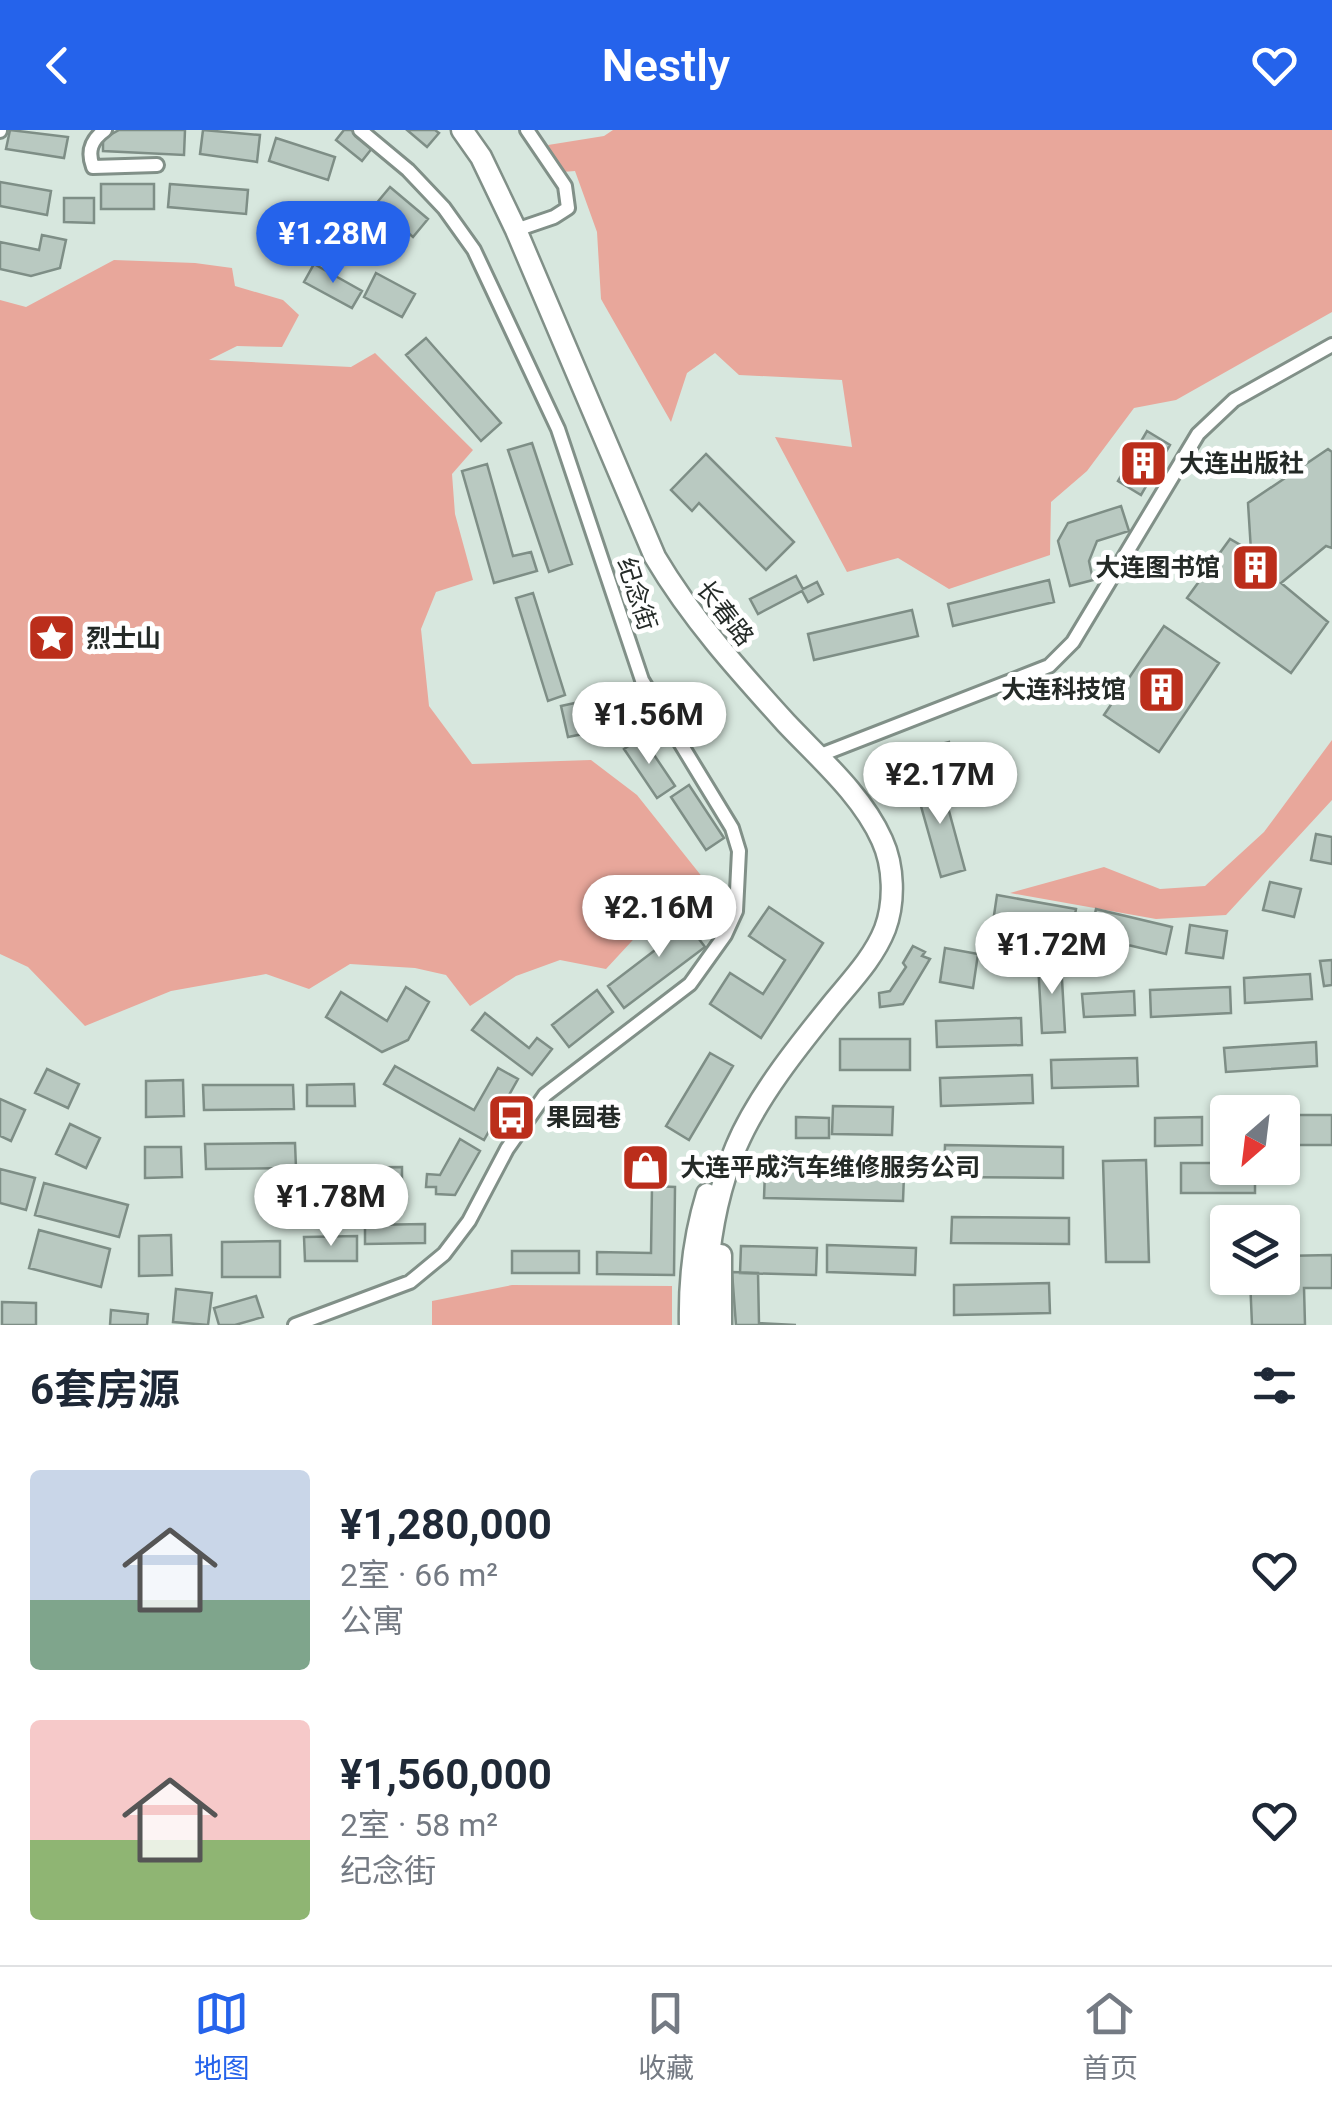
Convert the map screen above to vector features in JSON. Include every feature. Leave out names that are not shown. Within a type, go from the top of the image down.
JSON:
[{"type":"main road","name":"长春路","points":[[462,130],[480,157],[516,230],[655,557],[715,643],[869,816],[882,839],[891,876],[886,926],[874,951],[774,1083],[737,1144],[719,1194],[709,1241],[706,1325]]},
{"type":"main road","name":"长春路","points":[[690,1325],[697,1228],[714,1170],[748,1106],[774,1083]]},
{"type":"main road","name":"长春路","points":[[721,1325],[722,1232],[737,1174],[770,1103],[774,1083]]},
{"type":"street","points":[[105,130],[94,138],[88,156],[93,167],[158,165]]},
{"type":"street","name":"纪念街","points":[[295,1325],[410,1282],[444,1254],[469,1221],[508,1149],[545,1095],[690,984],[725,934],[736,912],[739,886],[740,851],[732,828],[642,680],[558,429],[474,250],[444,208],[408,170],[360,130]]},
{"type":"street","points":[[516,230],[554,218],[568,208],[565,186],[528,130]]},
{"type":"street","points":[[818,756],[1049,666],[1072,642],[1198,434],[1234,400],[1332,346]]},
{"type":"shaded area","points":[[613,130],[1332,130],[1332,312],[1176,400],[1134,408],[1087,471],[1051,502],[1050,555],[949,589],[898,558],[847,572],[775,437],[852,447],[842,380],[739,375],[715,353],[687,373],[671,422],[601,299],[597,232],[575,171],[562,172],[548,145],[604,136]]},
{"type":"shaded area","points":[[114,260],[232,268],[235,286],[283,300],[299,315],[282,347],[237,346],[209,360],[351,367],[375,353],[473,450],[452,474],[455,514],[473,580],[436,592],[421,629],[429,706],[472,764],[591,760],[637,795],[707,883],[656,915],[606,969],[560,960],[516,976],[470,1006],[446,975],[415,968],[350,964],[309,989],[266,974],[171,991],[85,1026],[28,967],[0,954],[0,300],[26,307]]},
{"type":"shaded area","points":[[1332,740],[1332,800],[1226,915],[1156,919],[1010,893],[1104,867],[1160,889],[1205,886],[1264,832]]},
{"type":"shaded area","points":[[512,1285],[672,1286],[672,1325],[432,1325],[432,1301]]},
{"type":"building","points":[[10,130],[68,137],[64,158],[6,149]]},
{"type":"building","points":[[119,130],[185,130],[184,155],[103,151],[103,139]]},
{"type":"building","points":[[203,130],[260,135],[257,162],[200,154]]},
{"type":"building","points":[[344,130],[352,130],[373,147],[362,161],[336,140]]},
{"type":"building","points":[[407,130],[435,130],[439,133],[427,147]]},
{"type":"building","points":[[276,138],[335,157],[328,180],[269,161]]},
{"type":"building","points":[[0,182],[51,191],[47,215],[0,206]]},
{"type":"building","points":[[101,184],[154,184],[154,209],[101,209]]},
{"type":"building","points":[[170,184],[248,190],[246,214],[168,207]]},
{"type":"building","points":[[390,187],[428,219],[413,237],[375,205]]},
{"type":"building","points":[[64,198],[94,198],[94,223],[64,222]]},
{"type":"building","points":[[42,235],[66,240],[60,268],[31,276],[0,269],[0,242],[39,250]]},
{"type":"building","points":[[314,264],[362,291],[352,308],[304,282]]},
{"type":"building","points":[[376,273],[415,294],[402,317],[364,297]]},
{"type":"building","points":[[426,338],[501,423],[481,441],[406,355]]},
{"type":"building","name":"大连出版社","points":[[1147,431],[1170,445],[1141,495],[1118,481]]},
{"type":"building","points":[[532,443],[572,564],[549,572],[508,450]]},
{"type":"building","name":"大连图书馆","points":[[1328,449],[1332,452],[1332,548],[1326,546],[1281,583],[1328,622],[1291,673],[1187,598],[1230,539],[1251,551],[1248,503]]},
{"type":"building","points":[[706,454],[794,542],[766,570],[699,503],[692,511],[671,490]]},
{"type":"building","points":[[487,464],[513,556],[531,552],[537,571],[494,583],[462,471]]},
{"type":"building","points":[[1121,506],[1129,531],[1097,541],[1089,561],[1093,580],[1070,586],[1058,541],[1068,523]]},
{"type":"building","points":[[796,576],[803,589],[817,582],[823,594],[808,602],[802,591],[758,614],[750,599]]},
{"type":"building","points":[[1049,580],[1054,602],[953,626],[948,604]]},
{"type":"building","points":[[533,593],[565,695],[548,701],[516,598]]},
{"type":"building","points":[[912,610],[918,636],[814,660],[808,634]]},
{"type":"building","name":"大连科技馆","points":[[1164,626],[1219,663],[1159,752],[1104,715]]},
{"type":"building","points":[[607,696],[613,728],[568,737],[561,706]]},
{"type":"building","points":[[642,737],[675,786],[657,798],[624,749]]},
{"type":"building","points":[[949,742],[955,766],[900,779],[894,756]]},
{"type":"building","points":[[940,778],[965,870],[941,877],[915,785]]},
{"type":"building","points":[[689,785],[724,838],[706,850],[671,797]]},
{"type":"building","points":[[1316,834],[1332,837],[1332,864],[1311,860]]},
{"type":"building","points":[[1270,882],[1301,889],[1294,917],[1263,910]]},
{"type":"building","points":[[997,895],[1076,909],[1071,936],[993,922]]},
{"type":"building","points":[[769,907],[823,943],[761,1038],[710,1004],[730,973],[763,994],[785,960],[749,936]]},
{"type":"building","points":[[1096,909],[1172,927],[1166,954],[1090,936]]},
{"type":"building","points":[[677,910],[705,947],[624,1008],[608,986],[667,941],[656,926]]},
{"type":"building","points":[[1190,925],[1227,931],[1223,958],[1186,953]]},
{"type":"building","points":[[913,946],[930,959],[903,1004],[880,1007],[879,993],[890,991],[906,967],[903,963]]},
{"type":"building","points":[[945,948],[978,954],[973,988],[940,982]]},
{"type":"building","points":[[1332,960],[1332,985],[1324,986],[1320,961]]},
{"type":"building","points":[[1061,962],[1065,1032],[1042,1033],[1038,963]]},
{"type":"building","points":[[1310,974],[1312,999],[1245,1003],[1244,978]]},
{"type":"building","points":[[406,987],[429,1002],[408,1040],[382,1052],[326,1017],[341,992],[387,1021]]},
{"type":"building","points":[[1230,987],[1231,1013],[1151,1017],[1150,990]]},
{"type":"building","points":[[597,990],[613,1012],[569,1047],[552,1025]]},
{"type":"building","points":[[1134,991],[1135,1015],[1084,1017],[1082,994]]},
{"type":"building","points":[[485,1013],[529,1048],[537,1038],[552,1049],[532,1075],[472,1030]]},
{"type":"building","points":[[1021,1018],[1022,1045],[937,1047],[936,1021]]},
{"type":"building","points":[[840,1039],[910,1039],[910,1070],[840,1070]]},
{"type":"building","points":[[1316,1042],[1317,1066],[1226,1072],[1224,1048]]},
{"type":"building","points":[[710,1053],[733,1066],[689,1140],[666,1126]]},
{"type":"building","points":[[1137,1058],[1138,1086],[1052,1088],[1051,1060]]},
{"type":"building","points":[[395,1066],[474,1110],[498,1068],[518,1079],[484,1140],[384,1084]]},
{"type":"building","points":[[47,1069],[79,1084],[68,1108],[35,1093]]},
{"type":"building","points":[[1032,1075],[1033,1103],[941,1106],[940,1078]]},
{"type":"building","points":[[183,1080],[184,1116],[146,1117],[146,1081]]},
{"type":"building","points":[[354,1084],[355,1106],[307,1106],[307,1085]]},
{"type":"building","points":[[203,1085],[293,1085],[294,1109],[204,1110]]},
{"type":"building","points":[[0,1099],[25,1110],[11,1141],[0,1136]]},
{"type":"building","points":[[833,1106],[893,1107],[892,1135],[832,1134]]},
{"type":"building","points":[[1300,1115],[1332,1115],[1332,1145],[1300,1145]]},
{"type":"building","points":[[796,1117],[829,1118],[829,1138],[796,1138]]},
{"type":"building","points":[[1202,1117],[1202,1145],[1155,1146],[1155,1118]]},
{"type":"building","points":[[70,1124],[100,1138],[86,1168],[56,1154]]},
{"type":"building","points":[[460,1139],[480,1151],[455,1195],[436,1194],[436,1187],[426,1187],[427,1174],[440,1175]]},
{"type":"building","points":[[295,1143],[296,1168],[206,1169],[205,1144]]},
{"type":"building","points":[[945,1145],[1063,1147],[1063,1178],[944,1177]]},
{"type":"building","points":[[145,1147],[181,1147],[182,1177],[145,1178]]},
{"type":"building","points":[[1146,1160],[1149,1262],[1106,1262],[1103,1161]]},
{"type":"building","points":[[1181,1163],[1210,1163],[1210,1185],[1255,1185],[1255,1193],[1181,1193]]},
{"type":"building","points":[[402,1167],[402,1187],[310,1188],[310,1168]]},
{"type":"building","points":[[0,1169],[35,1178],[26,1210],[0,1203]]},
{"type":"building","points":[[765,1171],[904,1175],[903,1201],[764,1198]]},
{"type":"building","points":[[44,1183],[128,1205],[119,1237],[35,1215]]},
{"type":"building","points":[[652,1186],[675,1187],[674,1275],[597,1274],[597,1252],[651,1253]]},
{"type":"building","points":[[952,1217],[1069,1218],[1069,1244],[951,1243]]},
{"type":"building","points":[[425,1224],[425,1243],[365,1244],[365,1225]]},
{"type":"building","points":[[39,1230],[110,1249],[101,1287],[29,1268]]},
{"type":"building","points":[[171,1235],[172,1275],[139,1276],[139,1236]]},
{"type":"building","points":[[357,1236],[357,1261],[305,1261],[304,1237]]},
{"type":"building","points":[[280,1241],[280,1277],[222,1277],[222,1242]]},
{"type":"building","points":[[827,1245],[916,1248],[915,1275],[827,1272]]},
{"type":"building","points":[[741,1246],[817,1248],[816,1275],[740,1273]]},
{"type":"building","points":[[512,1251],[579,1251],[579,1273],[512,1273]]},
{"type":"building","points":[[1332,1255],[1332,1288],[1304,1288],[1305,1325],[1252,1325],[1251,1295],[1300,1295],[1300,1256]]},
{"type":"building","points":[[732,1272],[758,1273],[759,1323],[796,1325],[736,1325]]},
{"type":"building","points":[[1049,1283],[1050,1313],[954,1315],[954,1285]]},
{"type":"building","points":[[176,1289],[212,1293],[208,1325],[173,1322]]},
{"type":"building","points":[[256,1296],[263,1317],[219,1325],[214,1308]]},
{"type":"building","points":[[2,1302],[36,1303],[36,1325],[2,1325]]},
{"type":"building","points":[[111,1310],[148,1314],[147,1325],[110,1325]]},
{"type":"place","name":"大连出版社","points":[[1144,463]]},
{"type":"place","name":"大连图书馆","points":[[1255,567]]},
{"type":"place","name":"烈士山","points":[[51,638]]},
{"type":"place","name":"大连科技馆","points":[[1161,689]]},
{"type":"place","name":"果园巷","points":[[511,1117]]},
{"type":"place","name":"大连平成汽车维修服务公司","points":[[645,1167]]}]
